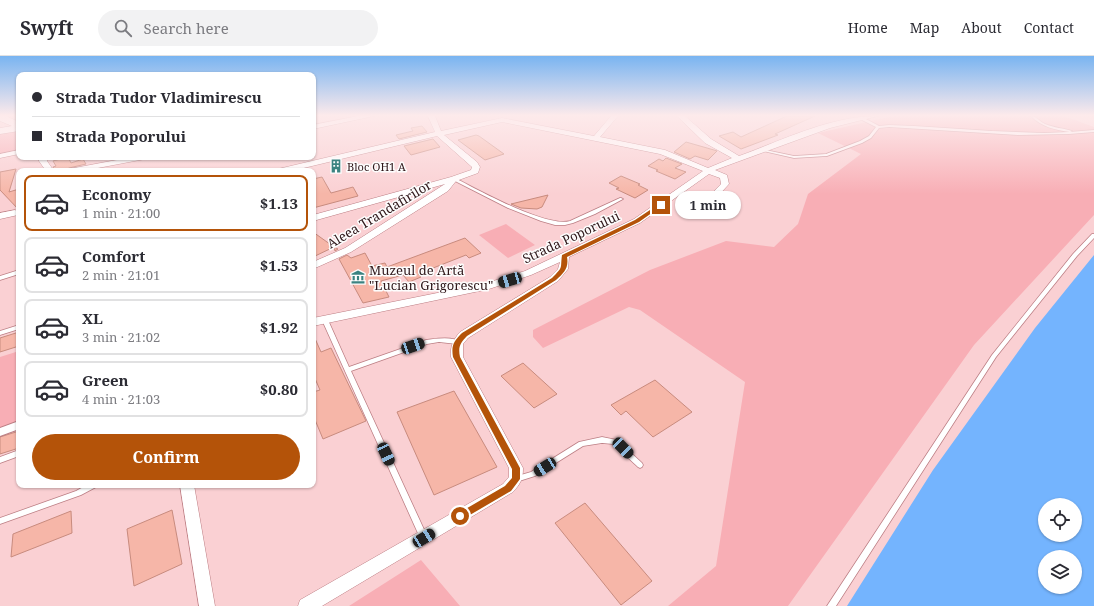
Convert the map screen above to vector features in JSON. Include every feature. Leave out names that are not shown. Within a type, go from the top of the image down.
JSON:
[{"type":"street","points":[[294,168],[406,142]]},
{"type":"street","points":[[316,217],[471,174],[476,167],[448,142]]},
{"type":"street","points":[[609,142],[662,152],[724,177],[725,184],[702,208]]},
{"type":"street","points":[[709,142],[737,158]]},
{"type":"street","name":"Strada Poporului","points":[[316,322],[489,286],[528,273],[637,221],[709,170],[737,158],[784,142]]},
{"type":"street","points":[[0,156],[16,153]]},
{"type":"street","points":[[85,168],[129,160]]},
{"type":"street","name":"Aleea Trandafirilor","points":[[316,265],[354,246],[445,189],[454,179]]},
{"type":"street","points":[[0,216],[15,213]]},
{"type":"street","points":[[306,606],[508,488],[516,479],[516,468],[457,357],[455,350],[457,342],[464,335],[554,279],[562,272],[566,264],[564,256]]},
{"type":"street","points":[[0,432],[16,426]]},
{"type":"street","points":[[187,488],[206,606]]},
{"type":"lane","points":[[761,150],[794,157],[827,155],[862,142]]},
{"type":"lane","points":[[454,179],[496,200],[545,221],[559,224],[570,222],[621,199]]},
{"type":"lane","points":[[830,606],[994,356],[1075,255],[1094,235]]},
{"type":"lane","points":[[0,278],[16,273]]},
{"type":"lane","points":[[325,320],[424,538]]},
{"type":"lane","points":[[0,333],[16,329]]},
{"type":"lane","points":[[347,370],[426,342],[439,340],[457,342]]},
{"type":"lane","points":[[516,479],[532,474],[581,444],[602,440],[615,442],[640,465]]},
{"type":"lane","points":[[0,460],[16,454]]},
{"type":"lane","points":[[0,521],[88,488]]},
{"type":"shaded area","points":[[0,142],[16,142],[16,153],[0,156]]},
{"type":"shaded area","points":[[836,142],[1094,142],[1094,215],[974,345],[788,606],[668,606],[716,566],[745,382],[640,310],[629,307],[543,348],[533,337],[533,330],[650,270],[726,241],[774,247],[798,224],[808,194],[861,154]]},
{"type":"shaded area","points":[[506,224],[535,245],[508,258],[479,235]]},
{"type":"shaded area","points":[[16,352],[16,424],[0,430],[0,357]]},
{"type":"shaded area","points":[[421,560],[460,606],[349,606]]},
{"type":"water","points":[[1094,255],[1094,606],[847,606],[933,470],[1035,328]]},
{"type":"building","points":[[422,142],[435,142],[440,147],[411,155],[404,146]]},
{"type":"building","points":[[460,142],[487,142],[504,154],[485,160]]},
{"type":"building","points":[[686,142],[717,151],[708,160],[695,156],[690,159],[674,152]]},
{"type":"building","points":[[729,142],[760,142],[741,149]]},
{"type":"building","points":[[666,158],[682,164],[675,168],[686,172],[675,179],[648,166],[659,159],[663,161]]},
{"type":"building","points":[[70,160],[71,163],[84,160],[86,164],[69,168],[54,168],[56,166],[53,161]]},
{"type":"building","points":[[16,169],[9,192],[16,190],[16,207],[0,190],[0,172]]},
{"type":"building","points":[[621,176],[640,184],[638,185],[648,190],[635,198],[616,189],[619,188],[609,183]]},
{"type":"building","points":[[322,177],[331,193],[353,187],[358,196],[316,207],[316,178]]},
{"type":"building","points":[[548,195],[542,207],[537,209],[521,208],[511,204]]},
{"type":"building","points":[[316,234],[334,247],[316,256]]},
{"type":"building","points":[[465,238],[481,253],[469,258],[466,255],[418,274],[421,277],[409,282],[403,275],[381,281],[389,297],[363,303],[339,259],[347,255],[351,258],[365,253],[372,266],[385,263],[387,267]]},
{"type":"building","points":[[16,333],[16,347],[0,352],[0,338]]},
{"type":"building","points":[[316,341],[321,352],[331,348],[366,421],[323,439],[316,422],[316,391],[320,390],[316,381]]},
{"type":"building","points":[[523,363],[557,394],[534,408],[501,376]]},
{"type":"building","points":[[655,380],[692,412],[653,437],[626,411],[621,415],[611,405]]},
{"type":"building","points":[[454,391],[497,467],[434,495],[397,412]]},
{"type":"building","points":[[16,432],[16,449],[0,454],[0,437]]},
{"type":"building","points":[[585,503],[652,581],[621,605],[555,523]]},
{"type":"building","points":[[172,510],[182,564],[134,586],[127,529]]},
{"type":"building","points":[[71,511],[72,533],[11,557],[13,534]]},
{"type":"place","name":"Bloc OH1 A","points":[[336,166]]},
{"type":"place","name":"Muzeul de Artă \"Lucian Grigorescu\"","points":[[358,277]]},
{"type":"route","points":[[460,516],[508,488],[516,479],[516,468],[457,357],[455,350],[457,342],[464,335],[554,279],[562,272],[566,264],[564,256],[624,228],[661,205]]}]
